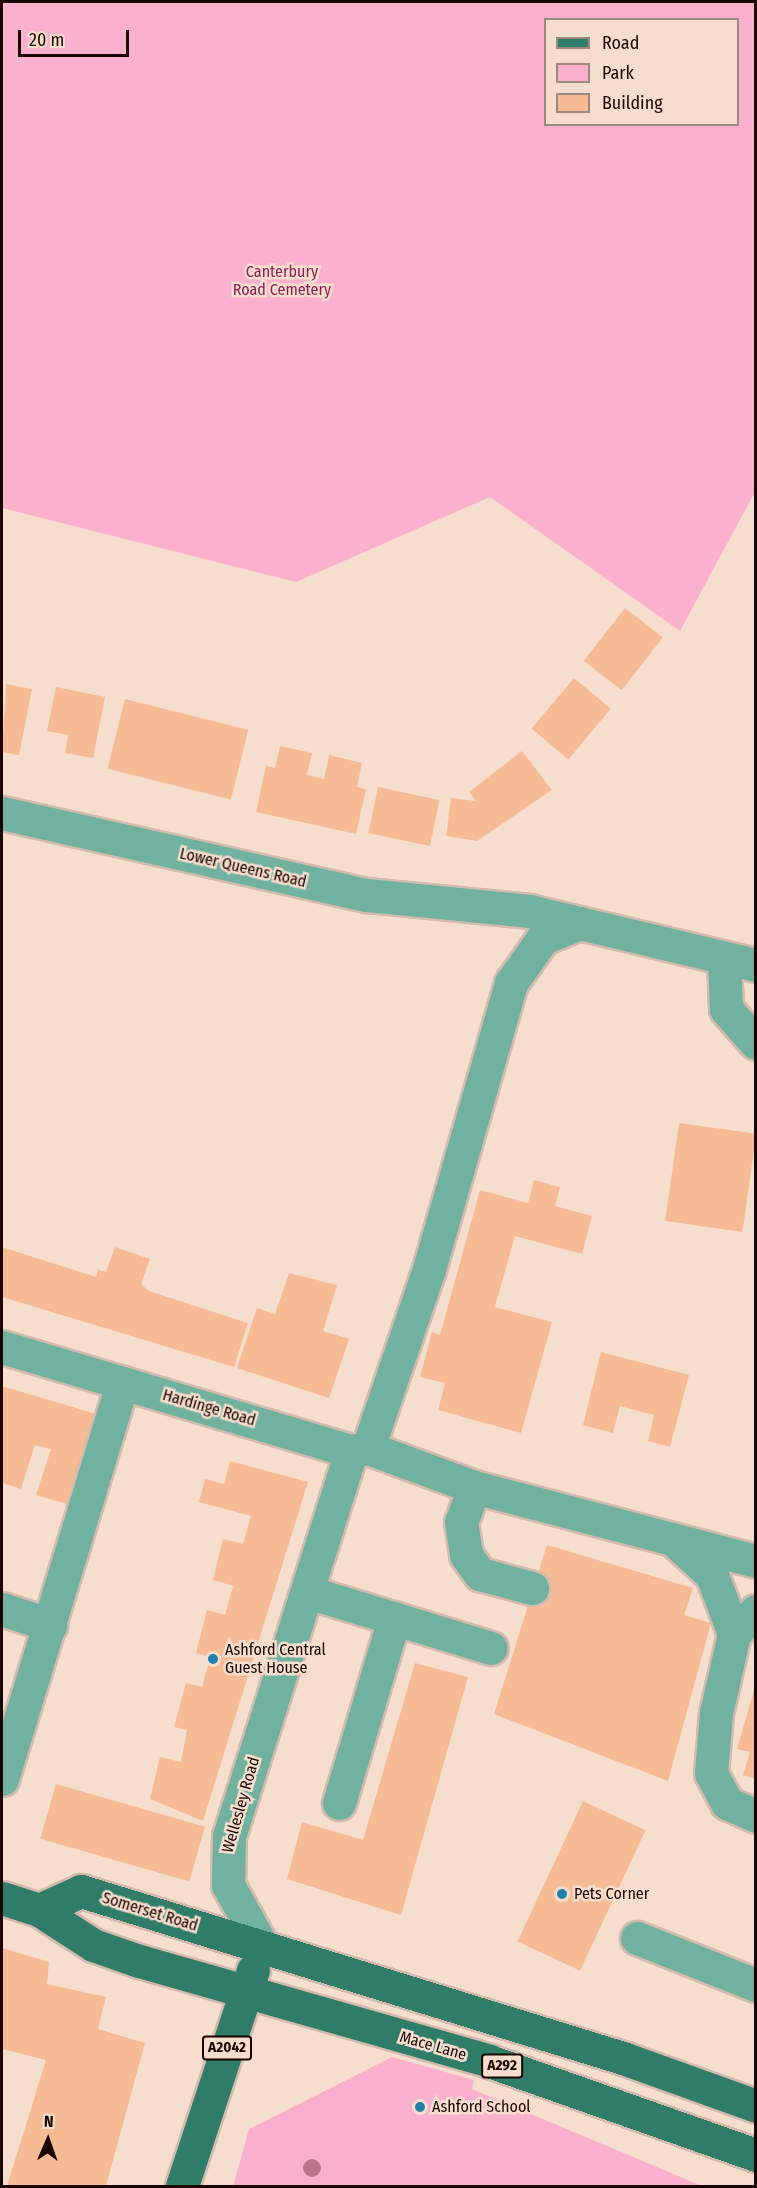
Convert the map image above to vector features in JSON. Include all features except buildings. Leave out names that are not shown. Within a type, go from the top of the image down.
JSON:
[{"type":"main road","name":"Somerset Road","points":[[39,1910],[81,1891],[262,1946]]},
{"type":"main road","name":"A292","points":[[2,1898],[39,1910],[93,1945],[245,1990]]},
{"type":"main road","name":"A2042","points":[[182,2187],[245,1990],[262,1946]]},
{"type":"main road","points":[[262,1946],[623,2058],[756,2106]]},
{"type":"main road","name":"Mace Lane","points":[[245,1990],[489,2061],[756,2155]]},
{"type":"street","name":"Lower Queens Road","points":[[2,813],[367,895],[486,910],[529,911],[756,965]]},
{"type":"street","name":"Wellesley Road","points":[[262,1946],[228,1885],[226,1858],[308,1592],[429,1269],[511,983],[543,938],[580,923]]},
{"type":"street","points":[[724,959],[726,1009],[756,1043]]},
{"type":"street","name":"Hardinge Road","points":[[2,1347],[122,1383],[417,1464],[474,1487],[756,1561]]},
{"type":"street","points":[[2,1779],[122,1383]]},
{"type":"street","points":[[474,1487],[461,1522],[466,1555],[480,1574],[532,1588]]},
{"type":"street","points":[[672,1539],[712,1575],[745,1622],[716,1713],[711,1773],[727,1803],[756,1816]]},
{"type":"street","points":[[308,1592],[491,1647]]},
{"type":"street","points":[[2,1609],[50,1625]]},
{"type":"street","points":[[339,1803],[394,1618]]},
{"type":"street","points":[[637,1938],[756,1985]]},
{"type":"green space","name":"Canterbury Road Cemetery","points":[[2,2],[755,2],[755,492],[680,631],[490,497],[296,582],[2,508]]},
{"type":"green space","name":"Ashford School","points":[[392,2057],[474,2080],[472,2089],[702,2186],[233,2186],[249,2129]]},
{"type":"place","name":"Ashford Central Guest House","points":[[213,1659]]},
{"type":"place","name":"Pets Corner","points":[[562,1894]]},
{"type":"place","name":"Ashford School","points":[[420,2107]]}]
